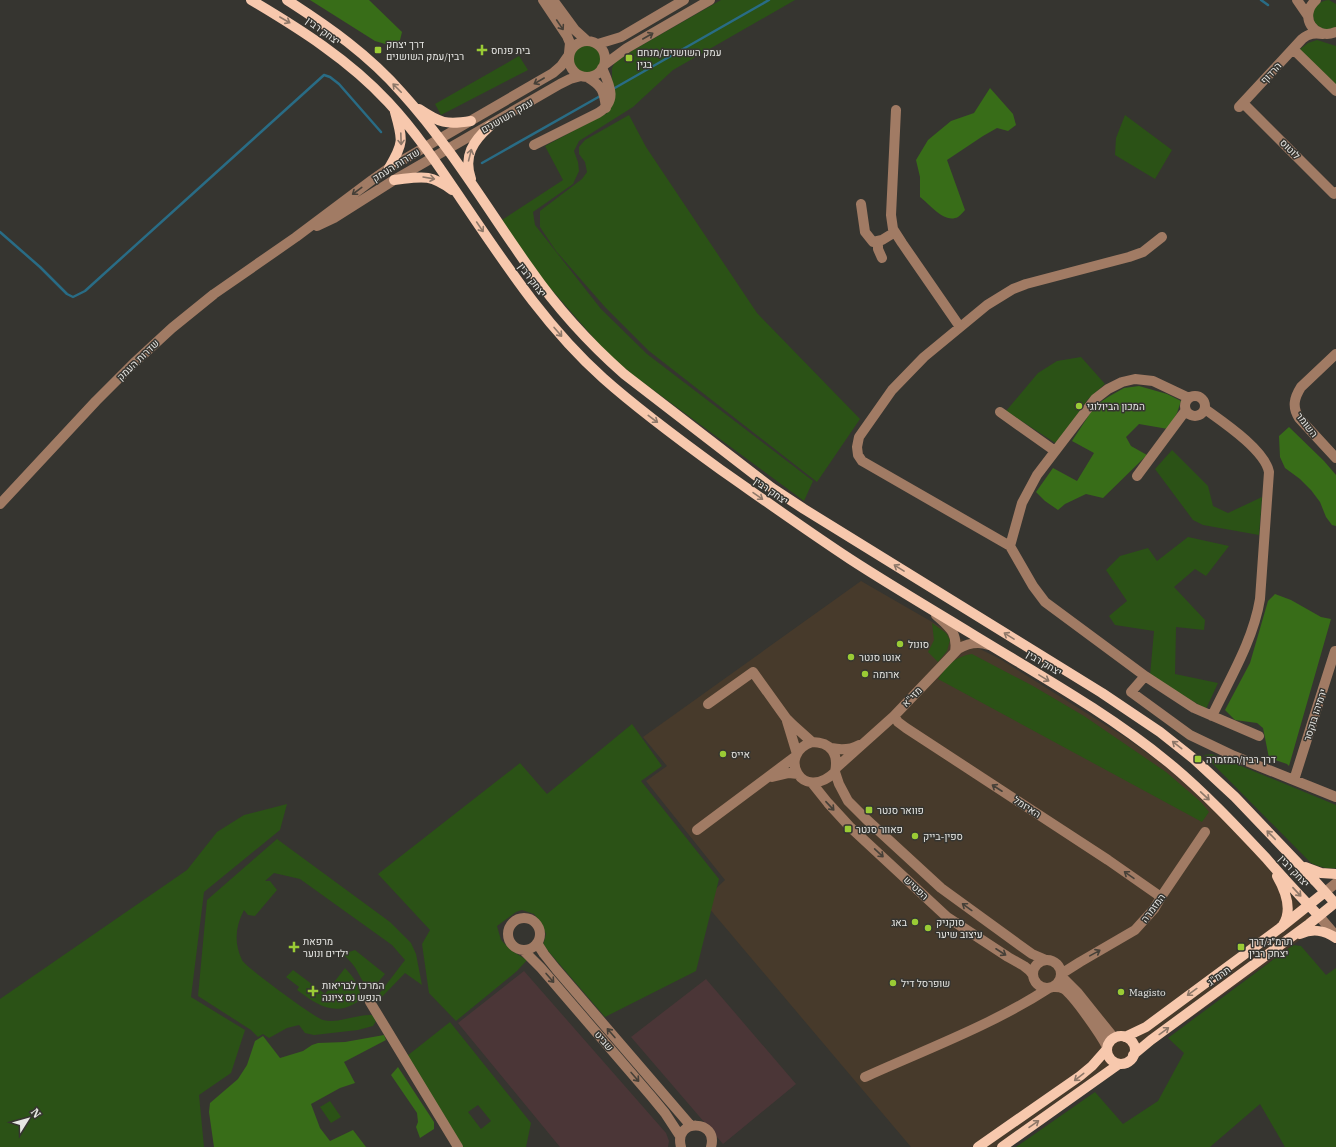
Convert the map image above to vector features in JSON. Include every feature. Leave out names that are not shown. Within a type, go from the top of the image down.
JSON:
[{"type":"main road","name":"יצחק רבין","points":[[251,0],[317,41],[365,80],[394,108],[426,147],[529,297],[563,338],[601,377],[629,401],[784,515],[850,559],[1086,703],[1169,763],[1224,813],[1319,916]]},
{"type":"main road","name":"יצחק רבין","points":[[287,0],[339,35],[363,54],[411,103],[477,189],[530,269],[548,293],[580,331],[624,374],[772,488],[804,510],[1102,693],[1154,728],[1194,759],[1235,797],[1336,904]]},
{"type":"main road","points":[[411,103],[433,118],[446,123],[454,124],[471,121]]},
{"type":"main road","points":[[389,168],[401,147],[400,130],[394,108]]},
{"type":"main road","points":[[477,189],[468,170],[470,150],[475,141],[490,126]]},
{"type":"main road","points":[[394,180],[421,177],[432,178],[441,182],[458,195]]},
{"type":"main road","points":[[1266,859],[1280,881],[1287,902],[1287,916],[1280,928]]},
{"type":"main road","points":[[1298,863],[1311,870],[1321,873],[1336,874]]},
{"type":"main road","name":"תרמ\"ג","points":[[1125,1037],[1146,1027],[1280,928],[1325,892]]},
{"type":"main road","name":"תרמ\"ג","points":[[1133,1055],[1336,904]]},
{"type":"main road","points":[[1284,942],[1312,930],[1326,932],[1336,937]]},
{"type":"main road","points":[[1002,1147],[1119,1064],[1126,1063],[1132,1058],[1134,1052],[1133,1044],[1128,1038],[1120,1036],[1114,1038],[1108,1043],[1107,1048],[1107,1053],[1112,1060],[1119,1064]]},
{"type":"main road","points":[[978,1147],[1080,1076],[1092,1066],[1107,1048]]},
{"type":"street","points":[[543,0],[570,43],[569,62],[571,68],[575,73],[607,91]]},
{"type":"street","points":[[553,0],[575,30],[586,40]]},
{"type":"street","points":[[598,44],[621,37],[684,0]]},
{"type":"street","points":[[584,77],[593,76],[598,73],[603,66],[627,48],[710,0]]},
{"type":"street","points":[[1297,0],[1309,18],[1314,29],[1332,34]]},
{"type":"street","name":"הרדוף","points":[[1302,39],[1309,18],[1310,7],[1316,0]]},
{"type":"street","name":"הרדוף","points":[[1241,105],[1302,39],[1314,33],[1332,34]]},
{"type":"street","points":[[534,145],[598,113],[606,108],[610,102],[603,66],[604,54],[598,44],[586,40],[576,44],[569,55]]},
{"type":"street","points":[[1292,49],[1336,91]]},
{"type":"street","name":"עמק השושנים","points":[[440,139],[553,73],[561,66],[569,55]]},
{"type":"street","name":"עמק השושנים","points":[[433,157],[490,126],[560,84],[570,79],[584,77]]},
{"type":"street","name":"לוטוס","points":[[1241,105],[1334,194],[1336,192]]},
{"type":"street","points":[[896,110],[891,215],[893,229],[960,327]]},
{"type":"street","name":"שדרות העמק","points":[[0,504],[96,401],[150,347],[202,303],[296,237],[389,168],[440,139]]},
{"type":"street","name":"שדרות העמק","points":[[296,237],[334,218],[433,157]]},
{"type":"street","points":[[861,204],[865,232],[873,242],[882,240],[895,232]]},
{"type":"street","points":[[1162,237],[1143,252],[1129,257],[1052,276],[1013,289],[987,305],[924,357],[892,390],[859,437],[857,447],[858,455],[862,461],[1010,546],[1033,586],[1045,602],[1145,676],[1194,708],[1259,736]]},
{"type":"street","points":[[878,241],[878,249],[882,258]]},
{"type":"street","name":"השומר","points":[[1336,354],[1301,386],[1294,401],[1294,406],[1299,418],[1336,458]]},
{"type":"street","points":[[1010,546],[1022,503],[1037,475],[1095,399],[1108,389],[1122,382],[1135,379],[1153,381],[1190,398]]},
{"type":"street","points":[[1137,476],[1186,410],[1186,403],[1190,398],[1196,396],[1201,398],[1205,404],[1205,409],[1202,414],[1196,417],[1190,415],[1186,410]]},
{"type":"street","points":[[1205,409],[1246,440],[1268,466],[1269,472],[1260,599],[1257,618],[1252,633],[1212,716]]},
{"type":"street","points":[[1000,412],[1055,451]]},
{"type":"street","points":[[927,606],[951,628],[956,640],[955,652]]},
{"type":"street","name":"מזי\"א","points":[[836,770],[866,740],[894,716],[962,646],[972,643],[991,646]]},
{"type":"street","name":"ירמיהו בוקסר","points":[[1294,780],[1335,651],[1336,652]]},
{"type":"street","points":[[708,704],[753,672],[786,718],[812,742]]},
{"type":"street","points":[[1145,676],[1131,692],[1190,735],[1234,756],[1336,798]]},
{"type":"street","name":"האיזמל","points":[[894,716],[898,722],[906,728],[1108,860],[1161,897]]},
{"type":"street","points":[[697,830],[766,779],[796,755],[800,748],[806,744],[819,742],[831,748],[836,757],[836,770],[825,781],[819,783],[812,783],[802,778],[798,774],[795,762],[796,755],[786,718]]},
{"type":"street","name":"מזי\"א","points":[[831,748],[850,749],[866,740]]},
{"type":"street","name":"הפטיש","points":[[836,770],[838,784],[848,801],[941,888],[1032,954],[1046,960]]},
{"type":"street","points":[[766,779],[784,774],[798,774]]},
{"type":"street","name":"הפטיש","points":[[812,783],[850,827],[947,916],[1024,966],[1034,977]]},
{"type":"street","name":"המזמרה","points":[[1061,975],[1080,962],[1135,930],[1154,909],[1205,832]]},
{"type":"street","points":[[1325,892],[1336,883]]},
{"type":"street","name":"יצחק רבין","points":[[1319,916],[1336,937]]},
{"type":"street","points":[[520,918],[532,920],[539,930],[540,936],[537,942],[528,950],[516,948],[511,944],[508,938],[510,926],[514,921],[520,918]]},
{"type":"street","name":"שביט","points":[[537,942],[556,970],[691,1126]]},
{"type":"street","name":"שביט","points":[[523,950],[541,968],[651,1096],[665,1113],[680,1136]]},
{"type":"street","points":[[1016,1007],[1027,997],[1031,990],[1036,966],[1046,960],[1052,961],[1058,965],[1061,975],[1077,992],[1114,1038]]},
{"type":"street","points":[[1077,992],[1074,977],[1080,962]]},
{"type":"street","points":[[865,1077],[970,1030],[1016,1007],[1052,988],[1059,982],[1061,975]]},
{"type":"street","points":[[1034,977],[1039,985],[1064,989],[1072,997],[1102,1037],[1107,1048]]},
{"type":"street","points":[[370,1002],[458,1147]]},
{"type":"street","points":[[681,1147],[680,1136],[691,1126],[696,1125],[706,1129],[712,1138],[711,1147]]},
{"type":"shaded area","points":[[861,581],[972,645],[1000,659],[1128,739],[1166,767],[1199,795],[1241,836],[1318,926],[1009,1147],[911,1147],[703,901],[725,880],[646,781],[667,766],[643,737]]},
{"type":"shaded area","points":[[524,971],[666,1133],[669,1141],[668,1147],[560,1147],[458,1023]]},
{"type":"shaded area","points":[[706,979],[796,1084],[723,1144],[631,1037]]},
{"type":"green space","points":[[310,0],[369,0],[402,32],[400,40],[392,46],[375,41]]},
{"type":"green space","points":[[721,0],[795,0],[673,70],[633,107],[579,141],[574,151],[578,162],[579,171],[573,184],[533,212],[535,225],[601,309],[647,354],[813,481],[804,501],[633,375],[606,352],[538,274],[502,220],[563,180],[545,146],[607,113],[613,103],[612,68],[616,60]]},
{"type":"green space","points":[[1329,0],[1336,4],[1336,27],[1327,29],[1320,28],[1313,18],[1313,12],[1321,2]]},
{"type":"green space","points":[[1317,40],[1336,46],[1336,85],[1299,50],[1308,43]]},
{"type":"green space","points":[[587,45],[597,49],[601,59],[597,69],[587,73],[577,69],[573,59],[577,49]]},
{"type":"green space","points":[[519,56],[528,70],[441,115],[435,104]]},
{"type":"green space","points":[[990,88],[1013,114],[1016,125],[1008,131],[997,128],[947,160],[965,210],[958,217],[948,218],[942,216],[920,197],[920,177],[916,160],[928,140],[951,121],[974,113]]},
{"type":"green space","points":[[629,115],[646,147],[757,313],[860,419],[817,482],[649,351],[605,307],[556,251],[540,227],[540,211],[582,179],[587,172],[585,162],[579,154],[579,147],[585,140]]},
{"type":"green space","points":[[1125,115],[1172,150],[1155,179],[1115,155],[1116,138]]},
{"type":"green space","points":[[1081,357],[1105,384],[1088,399],[1057,444],[1006,411],[1038,373],[1057,361]]},
{"type":"green space","points":[[1139,386],[1167,394],[1181,401],[1177,413],[1168,429],[1139,424],[1126,437],[1131,446],[1147,455],[1103,498],[1086,494],[1065,504],[1058,510],[1045,501],[1036,492],[1053,468],[1077,481],[1094,453],[1072,441],[1095,406],[1124,388]]},
{"type":"green space","points":[[1289,427],[1324,461],[1336,475],[1336,526],[1332,525],[1326,517],[1320,502],[1311,490],[1300,479],[1285,468],[1280,457],[1279,436]]},
{"type":"green space","points":[[1172,450],[1208,486],[1213,506],[1228,513],[1262,497],[1259,535],[1203,525],[1193,520],[1155,469]]},
{"type":"green space","points":[[1188,537],[1229,546],[1206,576],[1195,569],[1174,587],[1205,620],[1204,630],[1176,627],[1175,674],[1218,683],[1206,709],[1150,676],[1154,631],[1115,625],[1109,616],[1127,601],[1106,570],[1120,556],[1148,548],[1157,561]]},
{"type":"green space","points":[[1275,594],[1291,600],[1321,617],[1331,619],[1289,766],[1269,758],[1263,728],[1257,723],[1235,720],[1225,710],[1250,663],[1268,601]]},
{"type":"green space","points":[[932,623],[946,633],[950,640],[947,651],[938,662],[928,652],[934,640]]},
{"type":"green space","points":[[972,654],[1033,686],[1084,716],[1166,772],[1201,802],[1209,812],[1202,822],[938,679],[952,662],[960,657]]},
{"type":"green space","points":[[632,724],[662,766],[641,781],[719,879],[696,971],[605,1017],[543,945],[546,934],[534,914],[522,910],[516,912],[497,926],[501,940],[512,951],[527,960],[517,971],[456,1021],[429,993],[422,944],[430,930],[378,874],[520,763],[547,794]]},
{"type":"green space","points":[[1212,754],[1336,805],[1336,868],[1317,866],[1311,863],[1204,755]]},
{"type":"green space","points":[[287,804],[280,830],[204,892],[191,997],[245,1030],[231,1073],[199,1095],[204,1147],[0,1147],[0,999],[187,870],[217,832],[244,815]]},
{"type":"green space","points":[[277,839],[390,922],[411,943],[416,954],[422,985],[405,973],[378,1001],[376,998],[405,960],[392,945],[300,879],[274,873],[265,881],[270,881],[277,890],[255,916],[248,915],[244,910],[241,916],[237,929],[237,941],[239,954],[242,960],[254,972],[280,992],[317,1017],[323,1020],[335,1021],[372,1015],[376,1021],[373,1026],[358,1030],[314,1035],[305,1033],[299,1025],[287,1028],[269,1038],[263,1034],[258,1037],[251,1030],[198,996],[207,900]]},
{"type":"green space","points":[[1293,945],[1301,946],[1326,975],[1336,968],[1336,1147],[1285,1147],[1260,1104],[1210,1147],[1016,1147],[1095,1092],[1123,1124],[1158,1101],[1184,1053],[1168,1038]]},
{"type":"green space","points":[[355,950],[385,974],[374,987],[370,987],[364,983],[354,966],[343,954]]},
{"type":"green space","points":[[345,968],[356,982],[360,991],[360,1000],[343,1008],[335,1009],[319,1005],[297,990],[299,987],[286,977],[293,970],[325,994]]},
{"type":"green space","points":[[450,1022],[531,1123],[526,1147],[463,1147],[407,1056]],"holes":[[[478,1105],[491,1121],[481,1129],[468,1112]]]},
{"type":"green space","points":[[384,1035],[386,1040],[344,1062],[355,1083],[340,1088],[311,1104],[320,1128],[330,1141],[353,1130],[366,1147],[214,1147],[209,1112],[210,1103],[238,1079],[247,1065],[255,1041],[263,1036],[280,1058],[303,1051],[318,1043],[345,1042]]},
{"type":"green space","points":[[398,1067],[434,1122],[434,1129],[420,1138],[416,1127],[418,1122],[417,1113],[391,1075]]},
{"type":"green space","points":[[330,1101],[341,1117],[331,1123],[320,1107]]},
{"type":"waterway","points":[[613,89],[769,0]]},
{"type":"waterway","points":[[1261,0],[1268,5]]},
{"type":"waterway","points":[[0,232],[40,267],[67,294],[73,297],[85,291],[324,75],[330,77],[339,84],[381,132]]},
{"type":"waterway","points":[[482,163],[602,95]]},
{"type":"place","name":"דרך יצחק רבין/עמק השושנים","points":[[378,50]]},
{"type":"place","name":"בית פנחס","points":[[482,50]]},
{"type":"place","name":"עמק השושנים/מנחם בגין","points":[[629,58]]},
{"type":"place","name":"המכון הביולוגי","points":[[1079,406]]},
{"type":"place","name":"סונול","points":[[900,644]]},
{"type":"place","name":"אוטו סנטר","points":[[851,657]]},
{"type":"place","name":"ארומה","points":[[865,674]]},
{"type":"place","name":"אייס","points":[[723,754]]},
{"type":"place","name":"דרך רבין/המזמרה","points":[[1198,759]]},
{"type":"place","name":"פוואר סנטר","points":[[869,810]]},
{"type":"place","name":"פאוור סנטר","points":[[848,829]]},
{"type":"place","name":"ספין-בייק","points":[[915,836]]},
{"type":"place","name":"באג","points":[[915,922]]},
{"type":"place","name":"סוקניק עיצוב שיער","points":[[928,928]]},
{"type":"place","name":"מרפאת ילדים ונוער","points":[[294,947]]},
{"type":"place","name":"תרמ״ג/דרך יצחק רבין","points":[[1241,947]]},
{"type":"place","name":"שופרסל דיל","points":[[893,983]]},
{"type":"place","name":"המרכז לבריאות הנפש נס ציונה","points":[[313,991]]},
{"type":"place","name":"Magisto","points":[[1121,992]]}]
